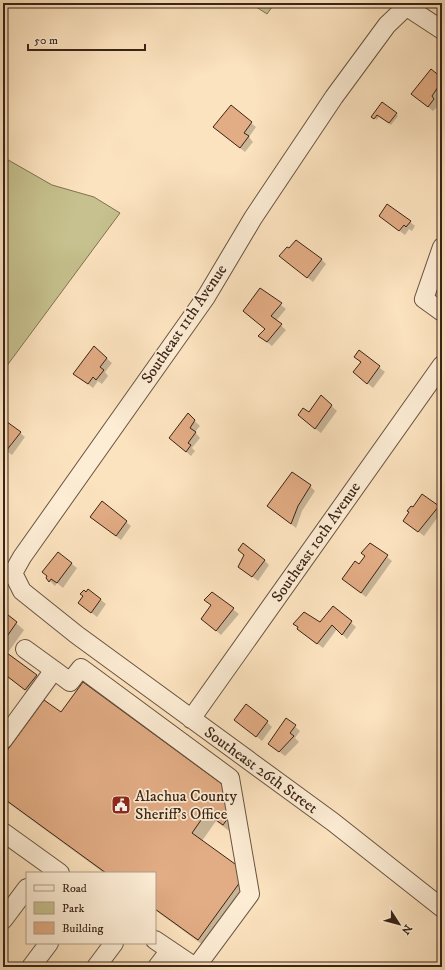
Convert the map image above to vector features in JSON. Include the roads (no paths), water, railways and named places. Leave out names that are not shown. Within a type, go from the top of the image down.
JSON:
[{"type":"street","points":[[409,5],[442,30]]},
{"type":"street","name":"Southeast 11th Avenue","points":[[77,635],[22,591],[13,573],[22,557],[206,297],[253,218],[334,97],[387,25],[409,5]]},
{"type":"street","points":[[442,248],[424,299],[442,312]]},
{"type":"street","name":"Southeast 10th Avenue","points":[[191,719],[442,365]]},
{"type":"street","name":"Southeast 26th Street","points":[[77,635],[333,822],[442,908]]},
{"type":"street","points":[[25,649],[70,682],[81,668],[230,778],[250,894],[196,967],[162,945],[157,967]]},
{"type":"street","points":[[3,740],[54,670]]},
{"type":"street","points":[[3,833],[42,868],[56,872]]},
{"type":"street","points":[[3,920],[26,889]]},
{"type":"street","points":[[31,967],[48,944]]},
{"type":"street","points":[[96,967],[113,944]]},
{"type":"place","name":"Alachua County Sheriff's Office","points":[[121,805]]}]
